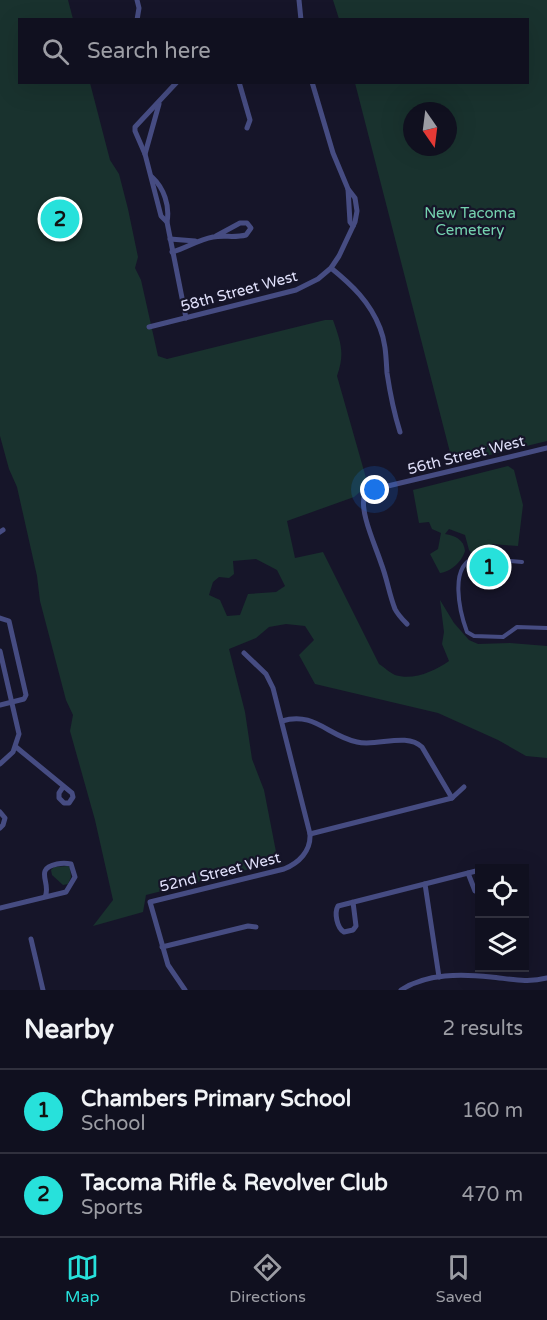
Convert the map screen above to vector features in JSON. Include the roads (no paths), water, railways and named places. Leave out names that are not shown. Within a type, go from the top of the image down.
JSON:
[{"type":"street","points":[[137,0],[139,8],[137,18]]},
{"type":"street","points":[[299,0],[301,18]]},
{"type":"street","points":[[175,84],[135,127],[135,131],[145,154],[161,216],[166,222],[186,318]]},
{"type":"street","points":[[240,84],[250,120],[247,128]]},
{"type":"street","points":[[313,84],[328,138],[356,204],[356,218],[332,268],[360,294],[380,328],[384,339],[392,402],[400,432]]},
{"type":"street","points":[[145,154],[160,100]]},
{"type":"street","points":[[170,239],[195,241],[241,236],[249,233],[250,228],[247,224],[240,223],[216,237]]},
{"type":"street","points":[[172,252],[195,241]]},
{"type":"street","name":"58th Street West","points":[[149,327],[296,290],[318,279],[332,268]]},
{"type":"street","name":"56th Street West","points":[[407,624],[394,607],[363,503],[365,494],[371,490],[547,448]]},
{"type":"street","points":[[522,562],[476,558],[462,566],[459,577],[460,611],[467,632],[474,636],[503,637],[517,627],[547,628]]},
{"type":"street","points":[[0,618],[9,621],[26,689],[25,698],[0,705]]},
{"type":"street","points":[[0,651],[18,728],[16,747],[0,764]]},
{"type":"street","points":[[244,653],[256,663],[270,681],[310,834],[452,798],[464,787]]},
{"type":"street","points":[[282,721],[293,718],[306,719],[347,739],[363,743],[415,741],[422,747],[452,798]]},
{"type":"street","points":[[16,747],[63,787]]},
{"type":"street","points":[[0,812],[5,818],[0,828]]},
{"type":"street","name":"52nd Street West","points":[[162,947],[150,902],[290,866],[307,850],[310,834]]},
{"type":"street","points":[[0,908],[63,893],[68,890],[75,875],[71,864],[53,865],[46,870],[44,874],[47,892],[45,897]]},
{"type":"street","points":[[353,902],[356,926],[353,930],[341,930],[336,909],[340,905],[475,871]]},
{"type":"street","points":[[468,873],[475,891]]},
{"type":"street","points":[[424,884],[439,977]]},
{"type":"street","points":[[185,990],[168,965],[162,947],[248,926],[256,927]]},
{"type":"street","points":[[31,939],[43,990]]},
{"type":"street","points":[[401,990],[419,981],[439,977],[473,975],[530,981],[547,978]]},
{"type":"place","name":"Tacoma Rifle & Revolver Club","points":[[60,219]]},
{"type":"place","name":"Chambers Primary School","points":[[489,567]]},
{"type":"park label","name":"New Tacoma Cemetery","points":[[470,222]]}]
